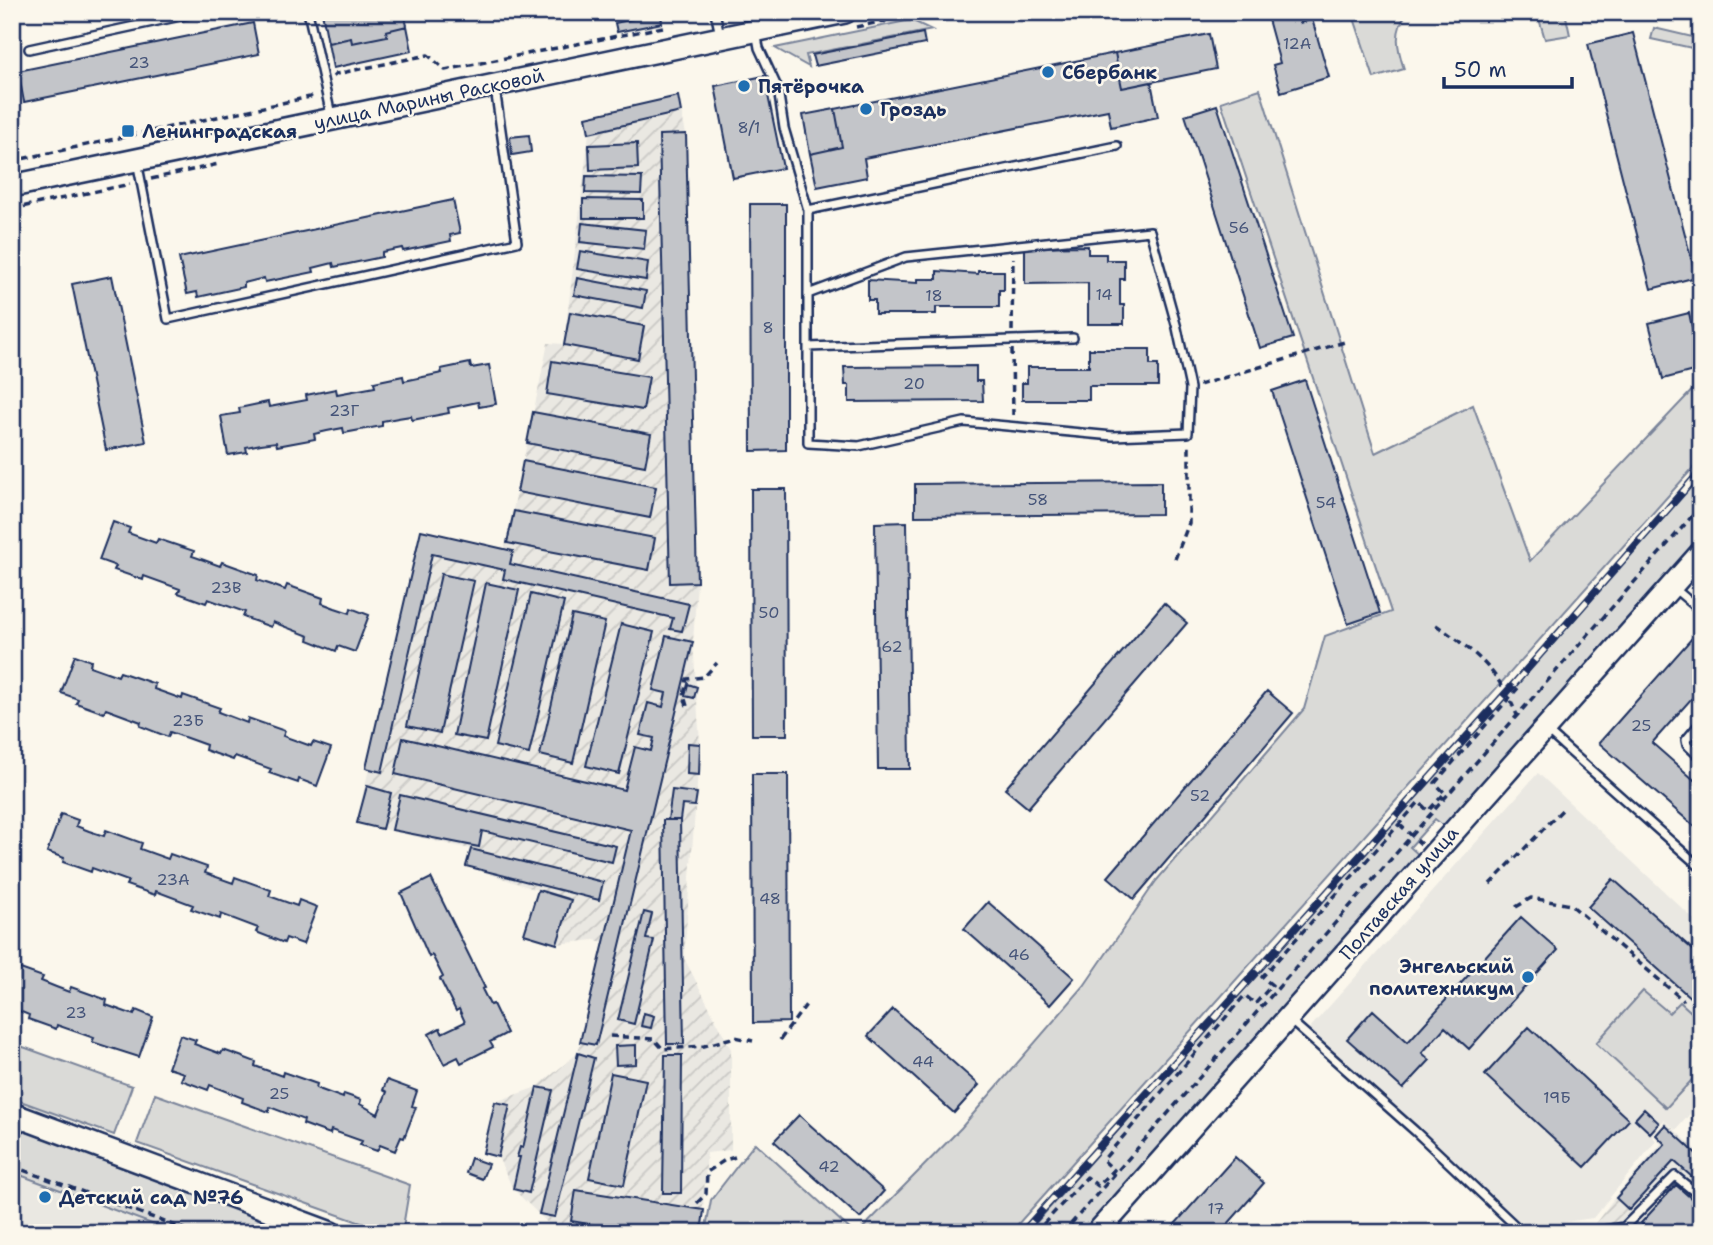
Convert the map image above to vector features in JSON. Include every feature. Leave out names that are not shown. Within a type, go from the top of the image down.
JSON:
[{"type":"street","name":"улица Марины Расковой","points":[[12,186],[845,12]]},
{"type":"street","name":"Полтавская улица","points":[[1097,1233],[1701,553]]},
{"type":"street","points":[[12,1114],[331,1233]]},
{"type":"lane","points":[[29,49],[199,12]]},
{"type":"lane","points":[[308,12],[332,120]]},
{"type":"lane","points":[[715,12],[720,39]]},
{"type":"lane","points":[[756,31],[759,48],[778,89],[784,128],[808,210],[808,294],[808,443],[859,446],[964,422],[1113,436],[1188,433],[1190,388],[1177,328],[1150,231],[906,257],[808,294]]},
{"type":"lane","points":[[136,160],[168,318],[517,242],[494,86]]},
{"type":"lane","points":[[808,210],[1117,146]]},
{"type":"lane","points":[[808,346],[1073,338]]},
{"type":"lane","points":[[1672,586],[1701,611]]},
{"type":"lane","points":[[1701,722],[1686,740],[1687,745],[1701,758]]},
{"type":"lane","points":[[1544,729],[1701,868]]},
{"type":"lane","points":[[1289,1018],[1523,1233]]},
{"type":"lane","points":[[1584,1233],[1624,1227],[1675,1176],[1701,1197]]},
{"type":"path","points":[[1190,388],[1348,341]]},
{"type":"path","points":[[1175,559],[1189,523],[1188,433]]},
{"type":"path","points":[[1063,1233],[1701,506]]},
{"type":"path","points":[[1436,625],[1467,646],[1498,677],[1517,715]]},
{"type":"path","points":[[687,706],[684,696],[687,679],[704,677],[717,663]]},
{"type":"path","points":[[1035,1233],[1087,1177],[1098,1186],[1114,1170],[1103,1160],[1245,995],[1255,1004],[1272,985],[1262,976],[1419,802],[1429,811],[1445,793],[1434,783],[1518,688]]},
{"type":"path","points":[[1490,884],[1563,809]]},
{"type":"path","points":[[1399,824],[1411,835]]},
{"type":"path","points":[[1516,907],[1531,898],[1571,905],[1684,1001]]},
{"type":"path","points":[[780,1040],[808,1002]]},
{"type":"path","points":[[610,1036],[654,1039],[663,1049],[704,1046],[735,1037],[753,1041]]},
{"type":"path","points":[[697,1203],[706,1194],[707,1172],[735,1157]]},
{"type":"path","points":[[12,1166],[195,1233]]},
{"type":"shaded area","points":[[1352,12],[1408,12],[1398,33],[1404,69],[1374,78]]},
{"type":"shaded area","points":[[1537,12],[1565,12],[1570,35],[1545,39]]},
{"type":"shaded area","points":[[911,20],[932,30],[806,55],[809,67],[775,48]]},
{"type":"shaded area","points":[[1654,28],[1701,39],[1701,50],[1651,39]]},
{"type":"shaded area","points":[[1260,89],[1375,453],[1473,405],[1530,561],[1701,381],[1701,459],[1010,1233],[858,1233],[961,1128],[1084,986],[1156,881],[1304,709],[1325,636],[1391,612],[1221,102]]},
{"type":"shaded area","points":[[678,96],[686,134],[697,582],[693,642],[700,744],[684,958],[731,1049],[731,1150],[707,1153],[701,1233],[558,1233],[513,1189],[498,1157],[483,1153],[495,1102],[537,1087],[578,1053],[604,942],[594,940],[557,944],[523,933],[537,890],[466,866],[470,849],[357,823],[421,530],[505,548],[548,343],[564,344],[589,133],[586,117]]},
{"type":"shaded area","points":[[1701,474],[1701,539],[1445,827],[1435,819],[1410,847],[1420,856],[1082,1233],[1027,1233]]},
{"type":"shaded area","name":"Энгельский политехникум","points":[[1538,773],[1701,926],[1701,1101],[1676,1130],[1664,1120],[1652,1135],[1656,1141],[1593,1218],[1524,1228],[1309,1029]]},
{"type":"shaded area","points":[[1643,991],[1669,1013],[1680,1002],[1701,1021],[1701,1070],[1666,1108],[1596,1043]]},
{"type":"shaded area","points":[[12,1043],[132,1086],[114,1135],[12,1098]]},
{"type":"shaded area","points":[[155,1094],[410,1185],[402,1233],[389,1233],[137,1143]]},
{"type":"shaded area","points":[[1665,1121],[1701,1154],[1701,1233],[1588,1233],[1618,1193],[1661,1144],[1654,1135]]},
{"type":"shaded area","points":[[12,1127],[263,1220],[258,1233],[176,1233],[12,1172]]},
{"type":"shaded area","points":[[755,1143],[854,1233],[705,1233],[711,1200]]},
{"type":"shaded area","name":"Детский сад №76","points":[[12,1172],[143,1221],[176,1233],[12,1233]]},
{"type":"building","points":[[322,12],[404,12],[407,26],[386,31],[387,36],[352,43],[351,38],[328,43]]},
{"type":"building","points":[[1266,12],[1297,12],[1300,23],[1312,19],[1329,77],[1281,92],[1273,65],[1280,63]]},
{"type":"building","points":[[661,13],[662,23],[617,32],[615,23]]},
{"type":"building","points":[[253,23],[259,54],[24,102],[18,71]]},
{"type":"building","points":[[407,26],[412,51],[333,68],[328,43],[351,38],[352,43],[387,36],[386,31]]},
{"type":"building","points":[[923,33],[925,44],[815,66],[812,55]]},
{"type":"building","points":[[1633,33],[1696,277],[1651,289],[1588,44]]},
{"type":"building","points":[[1209,34],[1216,69],[1122,88],[1115,53]]},
{"type":"building","points":[[1115,53],[1122,88],[1151,82],[1158,117],[1111,127],[1108,110],[864,158],[867,177],[817,187],[810,154],[842,147],[835,109]]},
{"type":"building","points":[[764,76],[783,168],[733,178],[715,86]]},
{"type":"building","points":[[678,96],[681,112],[589,133],[586,117]]},
{"type":"building","points":[[1217,105],[1293,338],[1260,348],[1185,115]]},
{"type":"building","points":[[835,109],[842,147],[810,154],[803,115]]},
{"type":"building","points":[[686,134],[697,582],[670,583],[659,135]]},
{"type":"building","points":[[529,135],[531,152],[512,155],[510,137]]},
{"type":"building","points":[[637,143],[638,168],[590,170],[589,145]]},
{"type":"building","points":[[586,176],[642,177],[641,194],[585,193]]},
{"type":"building","points":[[583,199],[643,200],[643,218],[583,218]]},
{"type":"building","points":[[453,200],[460,233],[450,235],[451,241],[403,251],[402,248],[382,252],[382,257],[334,267],[333,263],[313,268],[314,272],[265,282],[264,278],[244,283],[244,287],[198,297],[197,292],[187,294],[179,258]]},
{"type":"building","points":[[750,204],[786,204],[786,450],[751,451]]},
{"type":"building","points":[[582,223],[646,230],[644,249],[580,242]]},
{"type":"building","points":[[1088,246],[1088,254],[1106,254],[1106,260],[1124,260],[1124,279],[1120,279],[1120,305],[1124,305],[1124,324],[1088,324],[1088,283],[1025,284],[1025,247]]},
{"type":"building","points":[[580,251],[648,262],[646,280],[577,269]]},
{"type":"building","points":[[937,271],[978,274],[978,271],[1004,271],[1004,290],[999,290],[999,307],[936,307],[936,314],[875,314],[875,300],[868,300],[868,280],[918,283],[918,279],[937,279]]},
{"type":"building","points":[[112,276],[146,442],[106,450],[72,284]]},
{"type":"building","points":[[577,278],[646,291],[643,308],[574,295]]},
{"type":"building","points":[[570,312],[644,326],[638,359],[564,345]]},
{"type":"building","points":[[1689,313],[1701,369],[1663,379],[1649,323]]},
{"type":"building","points":[[1089,349],[1150,349],[1150,365],[1158,365],[1158,386],[1089,386],[1089,400],[1022,400],[1022,383],[1027,383],[1027,367],[1089,367]]},
{"type":"building","points":[[552,361],[649,377],[643,410],[547,394]]},
{"type":"building","points":[[470,363],[471,368],[489,365],[496,404],[479,407],[478,402],[448,408],[449,413],[412,420],[411,416],[382,421],[382,426],[344,433],[343,428],[327,431],[314,434],[315,439],[277,446],[276,442],[261,444],[246,447],[247,452],[228,455],[221,416],[240,413],[239,408],[268,402],[269,407],[307,400],[306,395],[336,389],[337,394],[375,387],[374,382],[403,376],[404,381],[442,373],[441,369]]},
{"type":"building","points":[[976,366],[976,381],[982,381],[983,401],[849,402],[849,385],[845,385],[844,367]]},
{"type":"building","points":[[1305,380],[1380,613],[1348,624],[1272,391]]},
{"type":"building","points":[[533,412],[651,434],[645,466],[527,443]]},
{"type":"building","points":[[523,461],[656,487],[650,518],[517,492]]},
{"type":"building","points":[[1161,482],[1161,514],[915,516],[915,484]]},
{"type":"building","points":[[751,489],[786,489],[787,735],[752,735]]},
{"type":"building","points":[[514,511],[655,538],[649,570],[507,543]]},
{"type":"building","points":[[113,522],[130,528],[128,533],[156,543],[158,539],[194,551],[192,556],[220,566],[222,562],[258,575],[257,580],[285,590],[287,585],[323,598],[322,603],[335,608],[350,613],[351,608],[369,615],[355,652],[338,646],[336,651],[308,640],[309,636],[273,622],[271,627],[243,617],[245,612],[208,599],[206,603],[178,593],[180,589],[144,576],[143,580],[114,570],[116,566],[99,560]]},
{"type":"building","points":[[907,522],[910,769],[878,769],[875,523]]},
{"type":"building","points":[[421,530],[513,551],[510,564],[689,604],[682,631],[670,629],[673,618],[503,579],[505,570],[432,554],[382,772],[366,768]]},
{"type":"building","points":[[441,574],[474,581],[440,733],[407,726]]},
{"type":"building","points":[[486,583],[519,590],[486,741],[454,735]]},
{"type":"building","points":[[531,594],[564,602],[529,754],[495,746]]},
{"type":"building","points":[[1164,603],[1187,623],[1028,808],[1005,789]]},
{"type":"building","points":[[572,615],[605,622],[573,763],[540,755]]},
{"type":"building","points":[[621,624],[654,632],[619,774],[586,766]]},
{"type":"building","points":[[1700,629],[1701,688],[1652,743],[1701,786],[1701,832],[1599,743]]},
{"type":"building","points":[[666,636],[693,642],[596,1045],[580,1042],[631,830],[395,774],[403,738],[624,790],[635,747],[651,751],[654,738],[640,735],[648,703],[663,707],[666,693],[653,690]]},
{"type":"building","points":[[75,655],[91,661],[90,666],[118,676],[120,672],[155,684],[154,689],[182,699],[183,695],[220,708],[218,712],[247,723],[248,718],[285,731],[283,736],[311,746],[313,742],[331,748],[317,786],[269,773],[271,769],[235,756],[233,760],[205,750],[206,745],[170,732],[168,737],[140,726],[141,722],[106,709],[104,713],[76,703],[78,699],[61,693]]},
{"type":"building","points":[[688,684],[697,687],[694,698],[685,696]]},
{"type":"building","points":[[1267,691],[1293,713],[1134,899],[1108,877]]},
{"type":"building","points":[[688,743],[700,744],[699,775],[687,774]]},
{"type":"building","points":[[752,774],[788,774],[789,1022],[753,1023]]},
{"type":"building","points":[[367,786],[391,793],[382,829],[357,823]]},
{"type":"building","points":[[672,790],[697,793],[695,806],[682,805],[680,820],[668,820]]},
{"type":"building","points":[[400,795],[616,846],[612,862],[482,831],[479,847],[392,830]]},
{"type":"building","points":[[61,814],[78,820],[76,826],[89,831],[104,836],[106,830],[142,843],[140,849],[168,859],[170,854],[207,867],[205,873],[233,883],[235,877],[271,890],[269,896],[297,906],[299,900],[317,907],[303,944],[286,938],[284,943],[256,932],[258,928],[221,914],[220,919],[191,909],[193,905],[156,891],[155,895],[126,885],[128,881],[92,868],[91,872],[63,862],[64,858],[47,852]]},
{"type":"building","points":[[663,820],[680,820],[684,1044],[667,1044]]},
{"type":"building","points":[[471,849],[603,882],[599,900],[466,866]]},
{"type":"building","points":[[431,878],[485,988],[482,989],[490,1005],[493,1004],[507,1033],[490,1042],[493,1047],[461,1063],[458,1057],[444,1064],[429,1034],[440,1028],[442,1033],[465,1022],[459,1009],[456,1011],[440,979],[443,977],[432,955],[429,957],[401,893]]},
{"type":"building","points":[[1613,879],[1701,957],[1701,1007],[1588,907]]},
{"type":"building","points":[[538,890],[571,900],[557,944],[524,934]]},
{"type":"building","points":[[988,902],[1074,978],[1050,1005],[964,929]]},
{"type":"building","points":[[644,912],[652,914],[646,939],[654,940],[634,1024],[618,1020]]},
{"type":"building","points":[[1521,917],[1558,950],[1469,1049],[1445,1027],[1422,1053],[1430,1060],[1403,1089],[1347,1039],[1373,1010],[1408,1042]]},
{"type":"building","points":[[12,966],[43,977],[41,981],[69,992],[71,987],[107,1000],[106,1005],[134,1015],[136,1010],[153,1017],[139,1057],[92,1042],[94,1038],[57,1025],[56,1029],[28,1019],[29,1015],[12,1008]]},
{"type":"building","points":[[893,1009],[979,1085],[954,1113],[868,1036]]},
{"type":"building","points":[[644,1013],[654,1016],[651,1028],[641,1026]]},
{"type":"building","points":[[1529,1027],[1629,1120],[1585,1167],[1485,1075]]},
{"type":"building","points":[[180,1035],[196,1040],[194,1044],[221,1054],[223,1050],[256,1062],[255,1066],[282,1076],[283,1072],[317,1084],[316,1088],[343,1098],[344,1094],[361,1100],[360,1104],[378,1114],[387,1092],[383,1090],[387,1080],[417,1091],[412,1106],[416,1107],[404,1138],[401,1137],[395,1151],[380,1145],[377,1151],[360,1145],[362,1141],[331,1130],[330,1134],[270,1107],[269,1112],[242,1102],[243,1098],[210,1085],[208,1090],[181,1080],[184,1073],[168,1068]]},
{"type":"building","points":[[636,1045],[636,1064],[616,1065],[615,1046]]},
{"type":"building","points":[[578,1053],[594,1058],[555,1217],[539,1214]]},
{"type":"building","points":[[665,1055],[682,1055],[681,1193],[663,1193]]},
{"type":"building","points":[[611,1073],[646,1080],[624,1185],[589,1178]]},
{"type":"building","points":[[537,1087],[553,1090],[529,1193],[513,1189],[520,1157],[517,1157],[520,1147],[523,1148]]},
{"type":"building","points":[[495,1102],[510,1105],[498,1157],[483,1153]]},
{"type":"building","points":[[1644,1109],[1659,1123],[1650,1133],[1635,1119]]},
{"type":"building","points":[[799,1115],[884,1191],[860,1218],[774,1141]]},
{"type":"building","points":[[1665,1125],[1701,1158],[1701,1185],[1674,1161],[1629,1210],[1616,1198],[1665,1144],[1656,1135]]},
{"type":"building","points":[[1235,1157],[1264,1183],[1220,1233],[1167,1233]]},
{"type":"building","points":[[471,1158],[488,1164],[482,1179],[466,1173]]},
{"type":"building","points":[[1676,1185],[1701,1207],[1701,1233],[1681,1233],[1675,1227],[1670,1233],[1662,1225],[1652,1233],[1641,1223]]},
{"type":"building","points":[[576,1190],[704,1210],[701,1233],[641,1233],[571,1221]]},
{"type":"railway","points":[[1022,1233],[1507,692],[1701,471]]},
{"type":"place","name":"Сбербанк","points":[[1048,72]]},
{"type":"place","name":"Пятёрочка","points":[[744,86]]},
{"type":"place","name":"Гроздь","points":[[866,109]]},
{"type":"place","name":"Ленинградская","points":[[128,131]]},
{"type":"place","name":"Энгельский политехникум","points":[[1528,977]]},
{"type":"place","name":"Детский сад №76","points":[[45,1197]]}]
